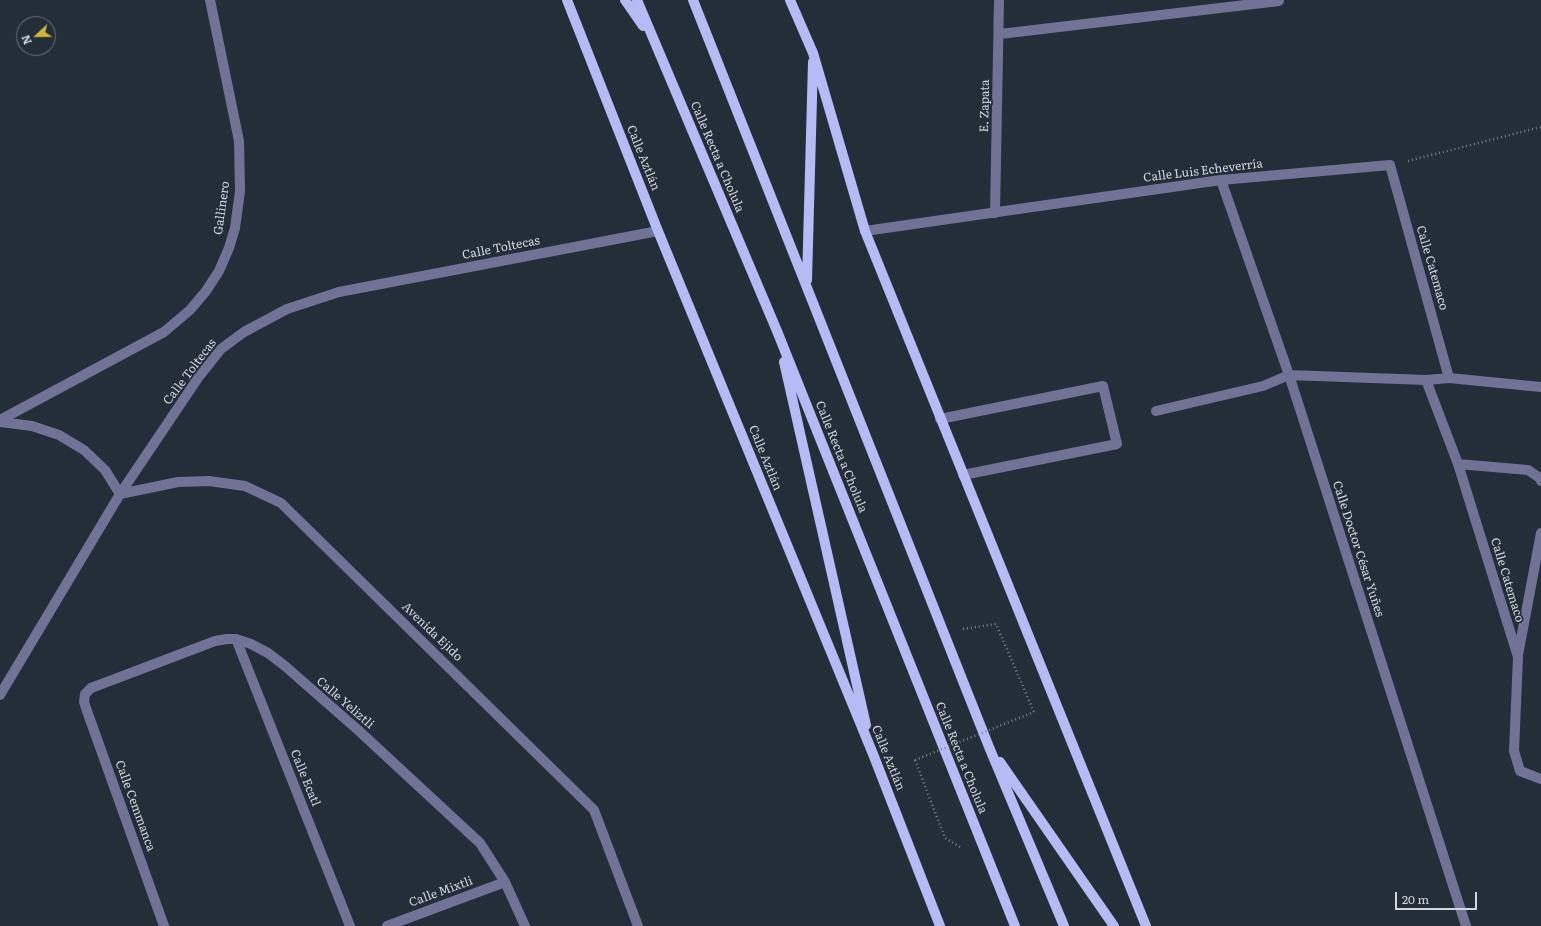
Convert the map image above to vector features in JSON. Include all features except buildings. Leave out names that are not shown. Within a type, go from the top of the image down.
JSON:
[{"type":"main road","name":"Calle Aztlán","points":[[567,0],[658,231],[873,754],[940,926]]},
{"type":"main road","points":[[624,0],[654,40]]},
{"type":"main road","name":"Calle Recta a Cholula","points":[[637,0],[777,331],[1015,926]]},
{"type":"main road","points":[[693,0],[807,284],[943,632],[1064,926]]},
{"type":"main road","points":[[790,0],[813,53],[865,231],[1146,926]]},
{"type":"main road","points":[[807,284],[813,53]]},
{"type":"main road","points":[[777,331],[873,754]]},
{"type":"main road","points":[[989,746],[1114,926]]},
{"type":"street","name":"Gallinero","points":[[0,421],[164,332],[190,310],[206,291],[219,271],[229,248],[235,228],[240,191],[239,141],[210,0]]},
{"type":"street","name":"E. Zapata","points":[[995,213],[1000,0]]},
{"type":"street","points":[[1000,34],[1279,1]]},
{"type":"street","name":"Calle Luis Echeverría","points":[[865,231],[1222,180],[1390,166]]},
{"type":"street","name":"Calle Catemaco","points":[[1390,166],[1449,378]]},
{"type":"street","name":"Calle Doctor César Yuñes","points":[[1222,180],[1288,375],[1466,926]]},
{"type":"street","name":"Calle Toltecas","points":[[0,695],[120,494],[198,378],[221,349],[244,332],[288,310],[339,292],[658,231]]},
{"type":"street","points":[[1156,412],[1263,386],[1288,375],[1426,380],[1449,378],[1541,387]]},
{"type":"street","name":"Calle Catemaco","points":[[1426,380],[1458,464],[1518,657]]},
{"type":"street","points":[[940,419],[1103,386],[1118,444],[963,475]]},
{"type":"street","points":[[0,421],[32,426],[60,435],[84,450],[100,464],[120,494]]},
{"type":"street","points":[[1458,464],[1528,470],[1540,478],[1541,481]]},
{"type":"street","name":"Avenida Ejido","points":[[120,494],[178,482],[209,481],[245,486],[281,503],[594,810],[638,926]]},
{"type":"street","name":"Calle Catemaco","points":[[1541,533],[1518,657],[1514,751],[1520,771],[1541,779]]},
{"type":"street","name":"Calle Yeliztli","points":[[85,694],[91,688],[98,685],[215,642],[227,639],[236,639],[268,653],[358,730],[480,843],[505,882],[525,926]]},
{"type":"street","name":"Calle Ecatl","points":[[236,639],[350,926]]},
{"type":"street","name":"Calle Cemmanca","points":[[85,694],[84,702],[87,711],[164,926]]},
{"type":"street","name":"Calle Mixtli","points":[[387,926],[505,882]]},
{"type":"path","points":[[1390,166],[1541,127]]},
{"type":"path","points":[[943,632],[996,624],[1034,712],[915,760],[945,838]]}]
